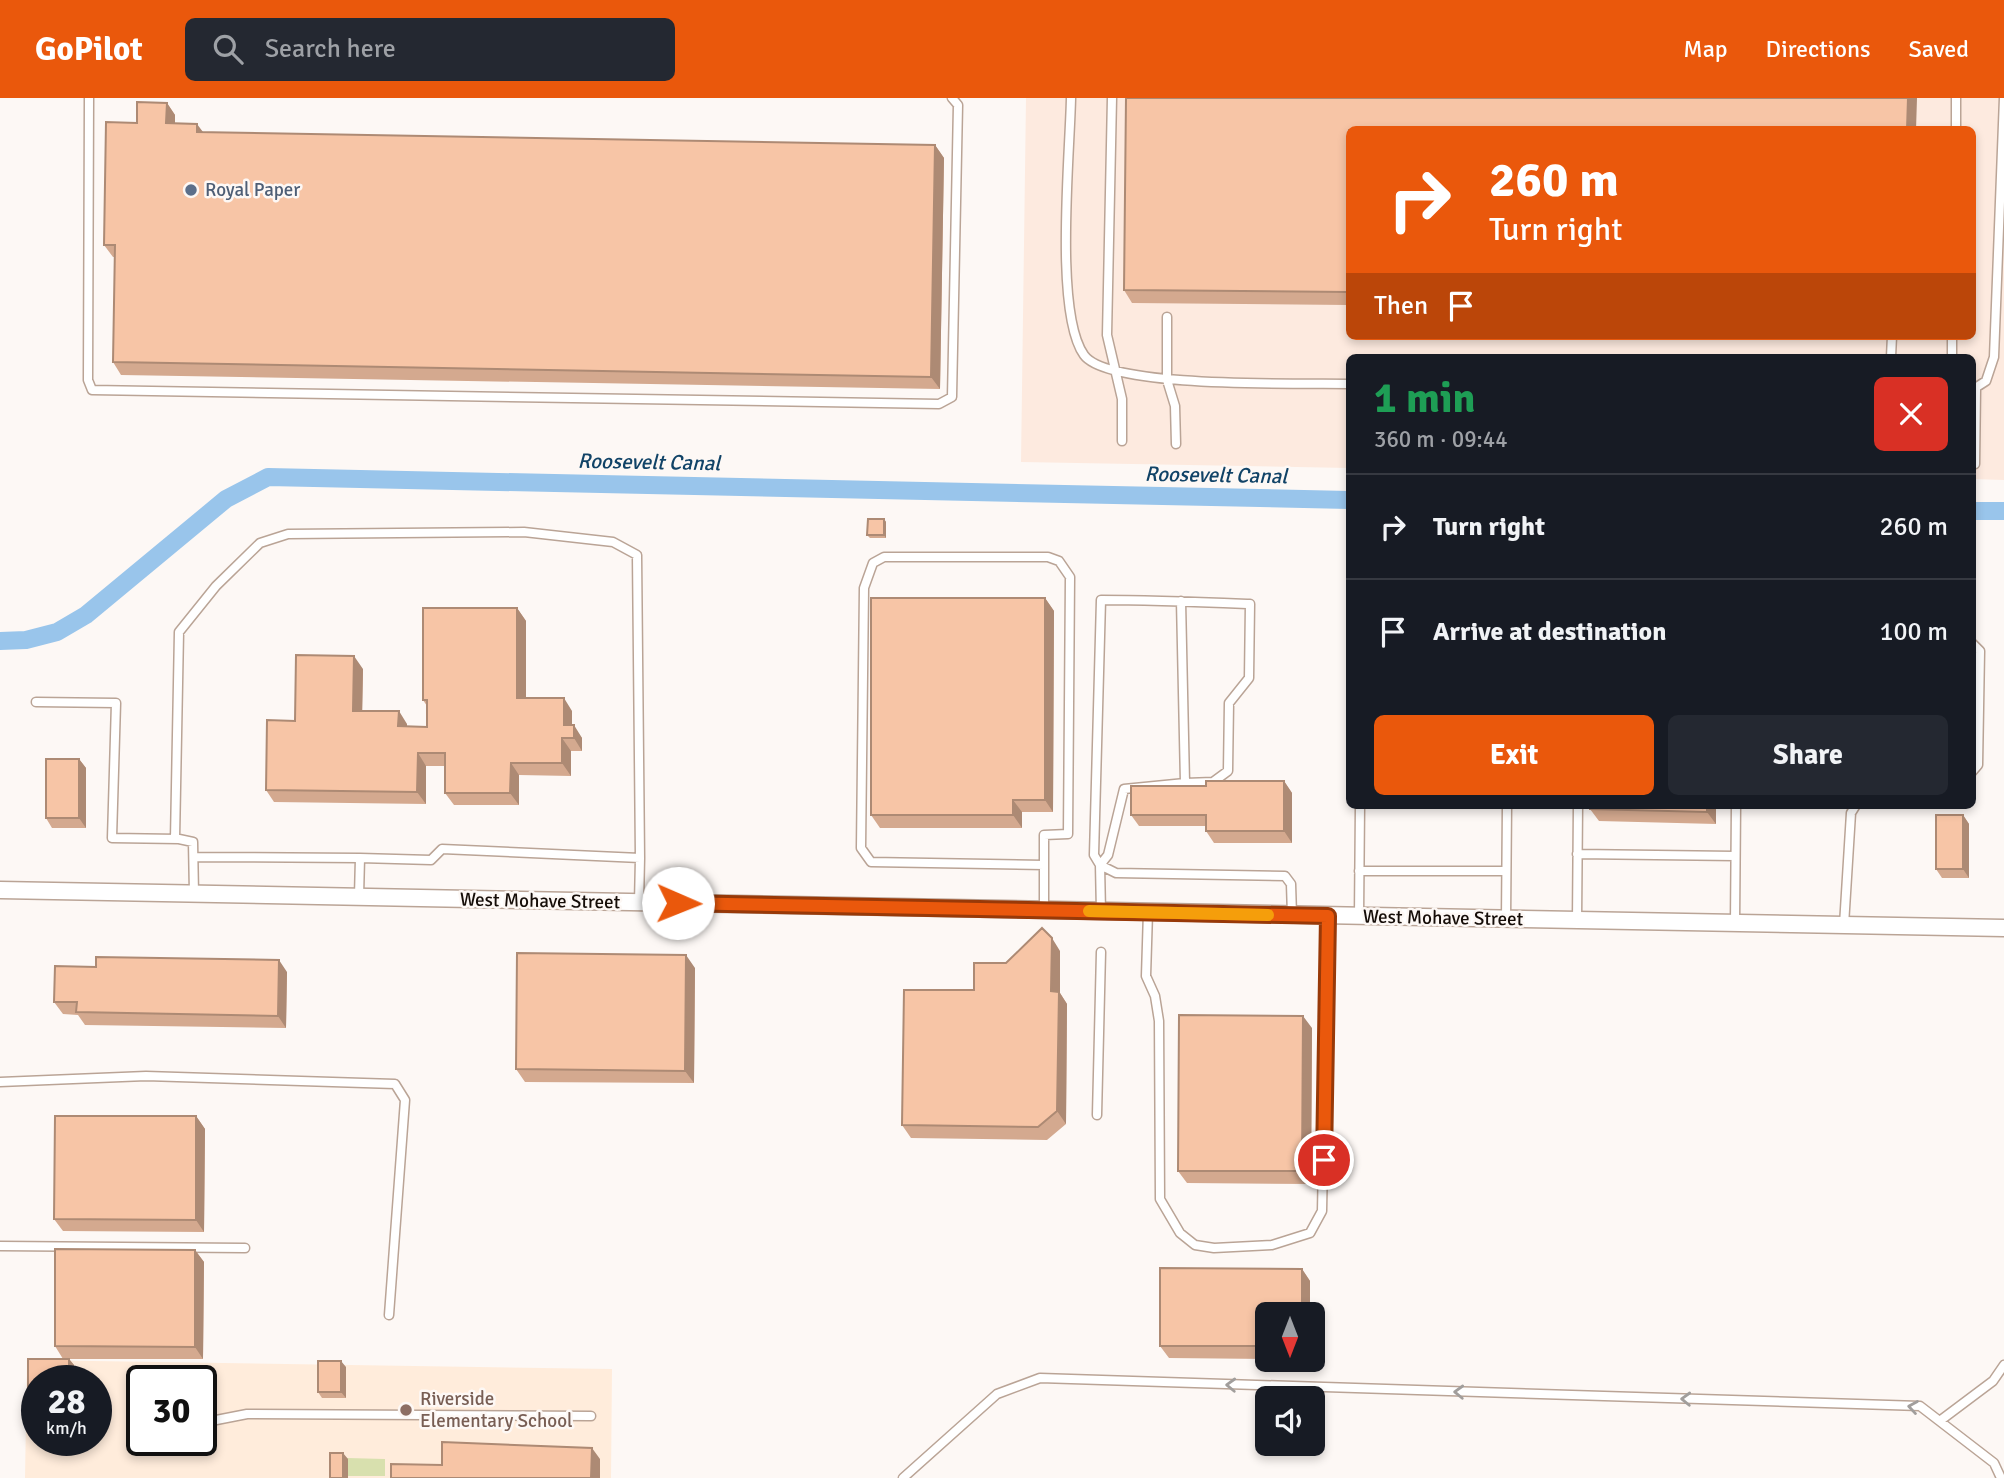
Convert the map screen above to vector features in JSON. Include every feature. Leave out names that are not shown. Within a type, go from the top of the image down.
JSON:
[{"type":"street","name":"West Mohave Street","points":[[0,890],[2004,928]]},
{"type":"lane","points":[[89,98],[88,380],[92,390],[939,404],[951,397],[958,105],[952,98]]},
{"type":"lane","points":[[1071,98],[1066,289],[1072,328],[1085,357],[1116,373],[1167,380],[1346,384]]},
{"type":"lane","points":[[1112,98],[1108,335],[1122,398],[1122,441]]},
{"type":"lane","points":[[1956,98],[1956,126]]},
{"type":"lane","points":[[1976,388],[1986,381],[1994,357],[2004,98]]},
{"type":"lane","points":[[1167,317],[1167,380],[1175,406],[1175,444]]},
{"type":"lane","points":[[175,839],[179,632],[216,586],[260,543],[288,534],[524,532],[613,542],[637,555],[639,902]]},
{"type":"lane","points":[[1044,865],[871,862],[863,854],[860,848],[864,588],[873,563],[884,557],[1048,557],[1059,561],[1070,577],[1068,834],[1044,835],[1044,865],[1044,910]]},
{"type":"lane","points":[[1100,865],[1108,855],[1124,789],[1213,782],[1228,771],[1229,703],[1249,678],[1250,604],[1101,600],[1094,855],[1100,865],[1101,912]]},
{"type":"lane","points":[[1181,601],[1185,783]]},
{"type":"lane","points":[[1976,647],[1980,651],[1976,767]]},
{"type":"lane","points":[[36,702],[116,703],[112,838],[175,839],[193,842],[194,894]]},
{"type":"lane","points":[[1359,916],[1360,809]]},
{"type":"lane","points":[[1506,919],[1507,809]]},
{"type":"lane","points":[[1577,920],[1578,809]]},
{"type":"lane","points":[[1735,923],[1736,809]]},
{"type":"lane","points":[[1844,925],[1851,813],[1854,809]]},
{"type":"lane","points":[[195,857],[431,860],[442,849],[640,858]]},
{"type":"lane","points":[[1577,854],[1735,856]]},
{"type":"lane","points":[[359,897],[360,858]]},
{"type":"lane","points":[[1100,865],[1116,873],[1285,876],[1291,884],[1292,915]]},
{"type":"lane","points":[[1359,871],[1506,871]]},
{"type":"lane","points":[[1148,912],[1146,976],[1156,996],[1160,1021],[1160,1199],[1180,1233],[1195,1245],[1214,1248],[1292,1241],[1310,1233],[1322,1211],[1328,916]]},
{"type":"lane","points":[[1097,1115],[1101,951]]},
{"type":"lane","points":[[0,1082],[146,1076],[395,1084],[405,1100],[389,1315]]},
{"type":"lane","points":[[0,1246],[245,1248]]},
{"type":"lane","points":[[1941,1420],[1993,1381],[2004,1364]]},
{"type":"lane","points":[[903,1478],[997,1394],[1040,1378],[1920,1406],[1994,1463],[2001,1478]]},
{"type":"lane","points":[[217,1420],[247,1414],[591,1416]]},
{"type":"shaded area","points":[[1026,98],[2004,98],[2004,480],[1976,479],[1976,354],[1346,354],[1346,468],[1021,462]]},
{"type":"shaded area","name":"Riverside Elementary School","points":[[27,1360],[612,1369],[611,1478],[25,1478],[25,1456],[112,1456],[112,1365],[27,1365]]},
{"type":"green space","points":[[347,1458],[385,1459],[385,1476],[347,1476]]},
{"type":"building","points":[[1126,98],[1908,98],[1907,126],[1346,126],[1346,292],[1124,290]]},
{"type":"building","points":[[137,102],[167,103],[166,123],[197,124],[197,132],[935,145],[931,377],[113,362],[115,245],[104,245],[106,122],[137,123]]},
{"type":"building","points":[[868,519],[884,519],[884,535],[867,535]]},
{"type":"building","points":[[871,598],[1045,598],[1045,800],[1013,800],[1013,815],[871,815]]},
{"type":"building","points":[[423,608],[517,608],[517,698],[564,698],[564,725],[574,725],[574,738],[562,738],[562,763],[511,763],[510,793],[445,793],[445,753],[418,753],[417,792],[266,790],[267,720],[295,721],[296,655],[354,656],[353,711],[399,711],[398,726],[427,727],[427,700],[423,700]]},
{"type":"building","points":[[46,759],[79,759],[79,818],[46,818]]},
{"type":"building","points":[[1206,781],[1284,781],[1284,831],[1206,831],[1206,815],[1131,815],[1131,786],[1206,786]]},
{"type":"building","points":[[1590,809],[1707,809],[1707,812]]},
{"type":"building","points":[[1936,815],[1963,815],[1963,869],[1936,869]]},
{"type":"building","points":[[1042,928],[1052,938],[1051,991],[1059,992],[1057,1111],[1038,1127],[902,1125],[904,990],[974,990],[974,963],[1006,963]]},
{"type":"building","points":[[517,953],[686,955],[685,1071],[516,1069]]},
{"type":"building","points":[[96,957],[279,960],[278,1016],[76,1012],[77,1002],[54,1002],[55,966],[96,967]]},
{"type":"building","points":[[1179,1015],[1303,1016],[1302,1171],[1178,1171]]},
{"type":"building","points":[[55,1116],[196,1116],[196,1220],[54,1219]]},
{"type":"building","points":[[55,1249],[195,1250],[195,1347],[55,1346]]},
{"type":"building","points":[[1160,1268],[1302,1269],[1302,1302],[1255,1302],[1255,1346],[1160,1346]]},
{"type":"building","points":[[28,1359],[69,1359],[69,1365],[28,1365]]},
{"type":"building","points":[[318,1361],[341,1361],[341,1392],[318,1392]]},
{"type":"building","points":[[442,1442],[592,1448],[591,1478],[391,1478],[391,1464],[442,1465]]},
{"type":"building","points":[[330,1453],[343,1453],[343,1478],[330,1478]]},
{"type":"waterway","name":"Roosevelt Canal","points":[[0,641],[26,640],[57,632],[86,615],[226,499],[268,477],[1346,500]]},
{"type":"waterway","name":"Roosevelt Canal","points":[[1976,511],[2004,511]]},
{"type":"slow traffic","points":[[1089,911],[1268,915]]},
{"type":"place","name":"Royal Paper","points":[[191,190]]},
{"type":"place","name":"Riverside Elementary School","points":[[406,1410]]},
{"type":"route","points":[[678,903],[1328,916],[1324,1160]]}]
